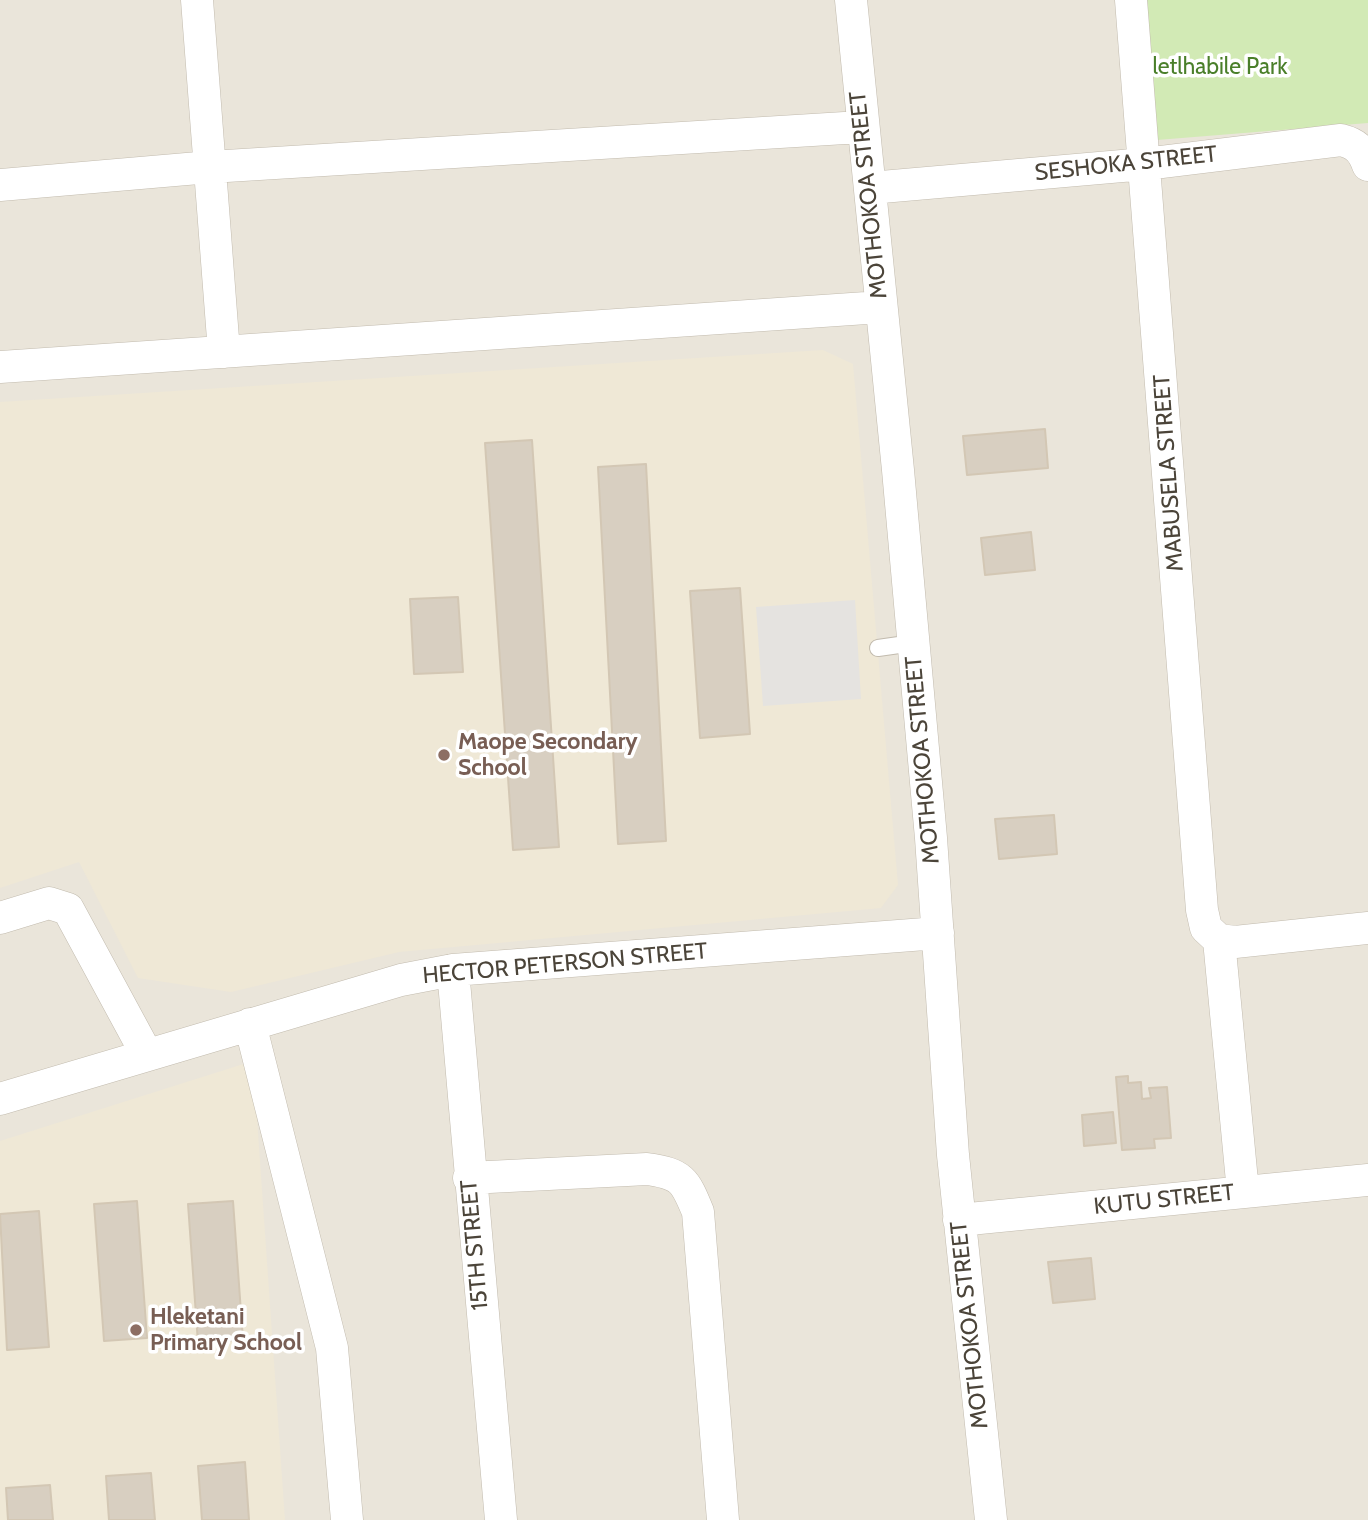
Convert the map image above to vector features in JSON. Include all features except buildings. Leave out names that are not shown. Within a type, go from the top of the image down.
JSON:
[{"type":"street","points":[[198,0],[224,352]]},
{"type":"street","name":"MOTHOKOA STREET","points":[[851,0],[913,643],[960,1220],[990,1520]]},
{"type":"street","name":"MABUSELA STREET","points":[[1131,0],[1202,910],[1206,928],[1219,940]]},
{"type":"street","points":[[0,185],[210,167],[862,127]]},
{"type":"street","name":"SESHOKA STREET","points":[[870,188],[1145,164],[1341,140],[1353,143],[1364,154],[1368,166]]},
{"type":"street","points":[[0,367],[881,307]]},
{"type":"street","points":[[0,918],[49,903],[68,909],[147,1055]]},
{"type":"street","points":[[1243,1192],[1219,940],[1234,942],[1368,928]]},
{"type":"street","name":"HECTOR PETERSON STREET","points":[[0,1099],[401,980],[453,970],[938,933]]},
{"type":"street","name":"15TH STREET","points":[[453,970],[500,1520]]},
{"type":"street","points":[[250,1024],[332,1348],[347,1520]]},
{"type":"street","points":[[469,1178],[647,1169],[670,1172],[687,1183],[698,1212],[723,1520]]},
{"type":"street","name":"KUTU STREET","points":[[960,1220],[1368,1180]]},
{"type":"lane","points":[[878,648],[913,643]]},
{"type":"shaded area","points":[[0,0],[1368,0],[1368,1520],[0,1520]]},
{"type":"shaded area","name":"Maope Secondary School","points":[[823,350],[853,364],[898,885],[881,908],[399,952],[231,992],[138,978],[79,862],[0,888],[0,402]]},
{"type":"shaded area","points":[[855,600],[861,699],[763,706],[756,607]]},
{"type":"shaded area","name":"Hleketani Primary School","points":[[253,1061],[285,1520],[0,1520],[0,1141]]},
{"type":"green space","name":"letlhabile Park","points":[[1146,0],[1368,0],[1368,123],[1157,140]]},
{"type":"place","name":"Maope Secondary School","points":[[444,755]]},
{"type":"place","name":"Hleketani Primary School","points":[[136,1330]]}]
